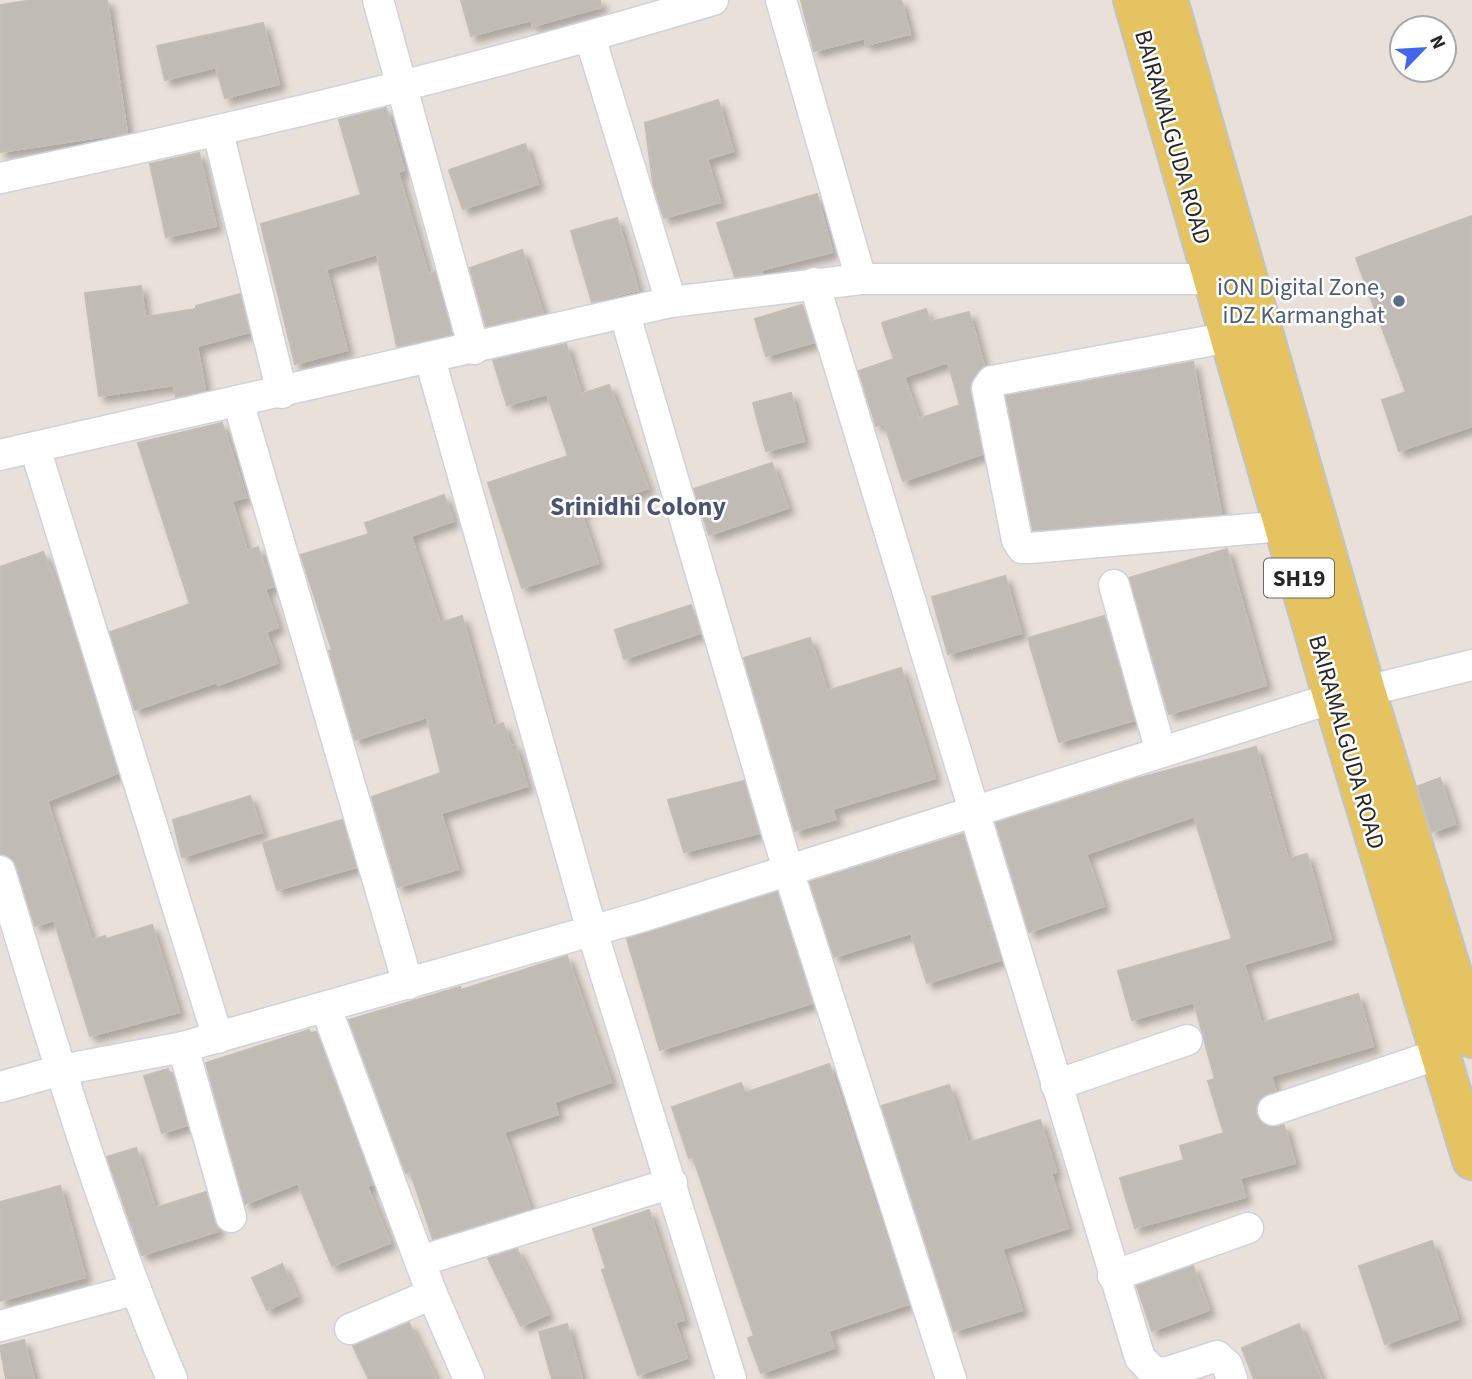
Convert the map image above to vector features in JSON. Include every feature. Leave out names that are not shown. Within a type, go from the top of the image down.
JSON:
[{"type":"main road","name":"BAIRAMALGUDA ROAD","points":[[1133,0],[1284,526],[1350,695]]},
{"type":"main road","name":"BAIRAMALGUDA ROAD","points":[[1168,0],[1350,695],[1455,1046],[1472,1160]]},
{"type":"street","points":[[377,0],[474,349]]},
{"type":"street","points":[[0,178],[218,132],[590,37],[713,0]]},
{"type":"street","points":[[780,0],[861,279]]},
{"type":"street","points":[[590,37],[671,302]]},
{"type":"street","points":[[218,132],[282,393]]},
{"type":"street","points":[[0,455],[625,315],[671,302],[861,279],[1214,279]]},
{"type":"street","points":[[814,283],[1140,1359],[1155,1373],[1168,1372],[1217,1356],[1222,1358],[1232,1379]]},
{"type":"street","points":[[625,315],[788,870],[951,1379]]},
{"type":"street","points":[[1230,337],[992,381],[987,388],[1017,540],[1022,548],[1031,548],[1284,526]]},
{"type":"street","points":[[430,359],[592,931],[732,1379]]},
{"type":"street","points":[[238,401],[408,984]]},
{"type":"street","points":[[35,448],[218,1038]]},
{"type":"street","points":[[1114,585],[1161,752]]},
{"type":"street","points":[[0,1087],[61,1070],[183,1047],[326,1008],[592,931],[1350,695],[1472,665]]},
{"type":"street","points":[[0,871],[61,1070],[134,1290],[172,1379]]},
{"type":"street","points":[[326,1008],[432,1294],[469,1379]]},
{"type":"street","points":[[1056,1085],[1187,1040]]},
{"type":"street","points":[[1273,1110],[1455,1046]]},
{"type":"street","points":[[183,1047],[231,1217]]},
{"type":"street","points":[[420,1261],[672,1183]]},
{"type":"street","points":[[1113,1276],[1248,1228]]},
{"type":"street","points":[[0,1326],[134,1290]]},
{"type":"street","points":[[350,1329],[432,1294]]},
{"type":"building","points":[[33,0],[107,0],[127,133],[0,152],[0,5]]},
{"type":"building","points":[[461,0],[600,0],[601,7],[533,26],[531,20],[471,36]]},
{"type":"building","points":[[801,0],[901,0],[910,34],[866,45],[865,38],[814,51]]},
{"type":"building","points":[[263,23],[279,84],[225,98],[216,67],[165,80],[157,46]]},
{"type":"building","points":[[718,100],[733,151],[707,159],[720,202],[664,218],[653,183],[645,123]]},
{"type":"building","points":[[386,108],[404,170],[398,172],[428,274],[435,272],[452,334],[397,346],[377,254],[326,269],[347,350],[295,364],[261,224],[361,195],[339,120]]},
{"type":"building","points":[[525,144],[538,184],[463,209],[449,170]]},
{"type":"building","points":[[199,153],[216,226],[166,237],[150,164]]},
{"type":"building","points":[[817,194],[832,252],[761,270],[762,273],[735,277],[717,223]]},
{"type":"building","points":[[1472,216],[1472,426],[1399,451],[1382,400],[1406,392],[1356,258]]},
{"type":"building","points":[[617,218],[638,290],[592,302],[571,231]]},
{"type":"building","points":[[522,250],[543,313],[486,326],[470,268]]},
{"type":"building","points":[[141,286],[145,317],[196,309],[196,306],[240,294],[249,332],[197,346],[205,390],[176,397],[174,385],[99,396],[85,293]]},
{"type":"building","points":[[802,305],[814,342],[766,356],[755,319]]},
{"type":"building","points":[[926,309],[930,322],[969,312],[984,366],[970,385],[982,454],[903,481],[884,423],[876,426],[859,371],[894,359],[882,323]],"holes":[[[948,362],[960,405],[919,419],[904,377]]]},
{"type":"building","points":[[566,344],[581,394],[609,385],[648,488],[580,510],[598,563],[522,588],[488,483],[568,456],[547,394],[507,405],[493,360]]},
{"type":"building","points":[[1193,362],[1221,514],[1033,530],[1006,396]]},
{"type":"building","points":[[791,393],[804,441],[766,451],[753,403]]},
{"type":"building","points":[[222,423],[246,497],[232,501],[247,551],[258,547],[264,566],[268,565],[274,586],[265,589],[278,627],[266,632],[277,663],[218,685],[217,682],[135,710],[110,632],[190,604],[138,443]]},
{"type":"building","points":[[772,463],[788,508],[709,535],[694,489]]},
{"type":"building","points":[[444,495],[453,521],[411,536],[440,623],[462,616],[493,727],[503,723],[511,746],[515,745],[527,786],[441,813],[458,869],[398,887],[372,797],[441,773],[427,717],[355,740],[329,651],[332,650],[301,555],[369,534],[365,523]]},
{"type":"building","points":[[1227,549],[1266,685],[1169,714],[1129,578]]},
{"type":"building","points":[[43,552],[69,616],[118,773],[47,801],[92,940],[105,936],[106,939],[152,925],[179,1012],[90,1036],[54,920],[35,926],[16,865],[11,858],[0,854],[0,567]]},
{"type":"building","points":[[1005,576],[1021,633],[948,654],[932,597]]},
{"type":"building","points":[[691,605],[700,633],[624,659],[615,630]]},
{"type":"building","points":[[1104,616],[1134,720],[1059,742],[1028,638]]},
{"type":"building","points":[[810,638],[827,691],[901,668],[935,778],[832,809],[836,819],[795,831],[744,658]]},
{"type":"building","points":[[1256,747],[1288,859],[1307,854],[1331,939],[1244,964],[1261,1023],[1358,994],[1373,1046],[1271,1076],[1276,1091],[1259,1099],[1256,1115],[1269,1127],[1284,1125],[1295,1163],[1240,1178],[1245,1197],[1135,1228],[1120,1178],[1184,1160],[1180,1146],[1224,1133],[1208,1081],[1215,1079],[1194,1002],[1132,1020],[1118,971],[1232,939],[1194,816],[1086,854],[1104,906],[1029,932],[996,823],[1139,778]]},
{"type":"building","points":[[1440,778],[1455,824],[1432,832],[1418,786]]},
{"type":"building","points":[[744,781],[759,833],[684,852],[668,800]]},
{"type":"building","points":[[250,796],[262,832],[182,857],[173,820]]},
{"type":"building","points":[[342,820],[356,867],[277,890],[263,843]]},
{"type":"building","points":[[963,834],[1000,960],[927,983],[911,933],[834,957],[810,882]]},
{"type":"building","points":[[777,892],[812,1003],[660,1050],[627,939]]},
{"type":"building","points":[[567,956],[611,1082],[554,1102],[558,1114],[504,1132],[530,1209],[433,1239],[410,1171],[406,1173],[349,1020],[460,987],[461,990]]},
{"type":"building","points":[[309,1030],[311,1033],[316,1032],[373,1184],[367,1186],[390,1243],[332,1266],[298,1183],[245,1204],[206,1063]]},
{"type":"building","points":[[829,1064],[908,1304],[828,1331],[834,1348],[761,1373],[748,1338],[754,1336],[693,1157],[689,1158],[672,1107],[741,1083],[745,1093]]},
{"type":"building","points":[[168,1069],[170,1074],[172,1073],[187,1125],[162,1133],[144,1076]]},
{"type":"building","points":[[949,1085],[968,1143],[1040,1120],[1056,1172],[1051,1173],[1068,1228],[1002,1249],[1022,1310],[954,1331],[882,1106]]},
{"type":"building","points":[[136,1148],[155,1208],[206,1192],[218,1231],[142,1255],[107,1157]]},
{"type":"building","points":[[60,1186],[85,1277],[0,1301],[0,1202]]},
{"type":"building","points":[[649,1210],[684,1320],[675,1322],[687,1358],[638,1375],[602,1270],[606,1269],[593,1229]]},
{"type":"building","points":[[1432,1241],[1458,1319],[1385,1344],[1359,1266]]},
{"type":"building","points":[[517,1249],[548,1314],[521,1326],[488,1258]]},
{"type":"building","points":[[282,1264],[297,1296],[267,1310],[252,1278]]},
{"type":"building","points":[[1193,1266],[1209,1310],[1152,1331],[1137,1286]]},
{"type":"building","points":[[409,1323],[436,1379],[369,1379],[353,1346]]},
{"type":"building","points":[[567,1324],[582,1379],[552,1379],[539,1332]]},
{"type":"building","points":[[1299,1324],[1321,1379],[1254,1379],[1242,1348]]},
{"type":"building","points":[[24,1340],[34,1379],[6,1379],[0,1346]]},
{"type":"place","name":"iON Digital Zone, iDZ Karmanghat","points":[[1399,301]]},
{"type":"district","name":"Srinidhi Colony","points":[[638,506]]}]
